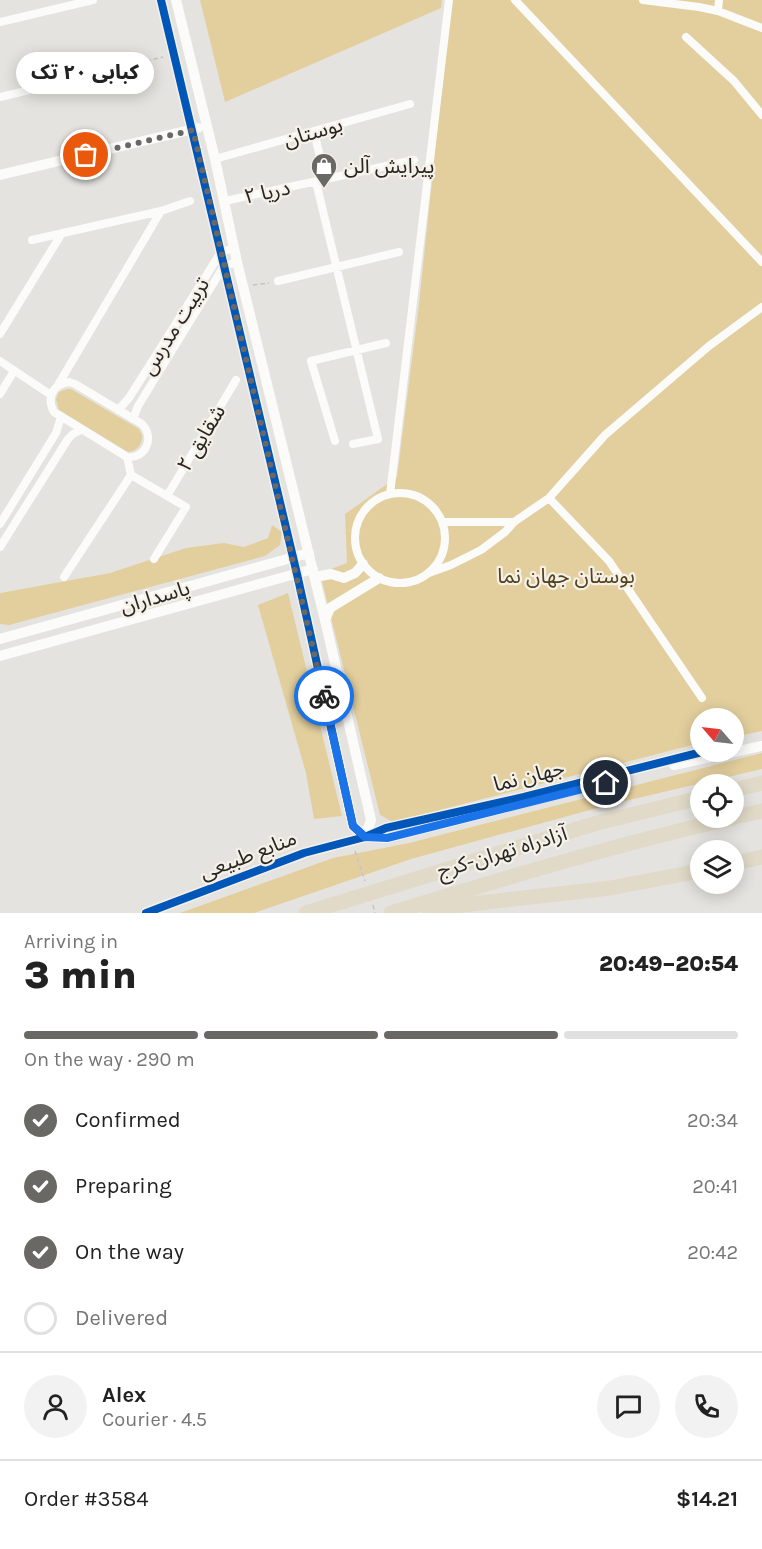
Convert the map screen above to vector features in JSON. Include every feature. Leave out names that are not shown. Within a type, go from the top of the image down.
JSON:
[{"type":"highway","points":[[744,788],[762,783]]},
{"type":"highway","name":"آزادراه تهران-کرج","points":[[306,913],[597,823],[690,800]]},
{"type":"highway","points":[[744,815],[762,811]]},
{"type":"highway","points":[[393,913],[540,867],[690,828]]},
{"type":"highway","points":[[744,861],[762,857]]},
{"type":"highway","points":[[393,913],[610,888],[690,873]]},
{"type":"street","points":[[0,22],[93,0]]},
{"type":"street","points":[[160,0],[193,130],[297,574],[353,826],[365,837],[371,820],[314,573],[237,262],[225,201],[177,0]]},
{"type":"street","points":[[390,494],[449,0]]},
{"type":"street","points":[[515,0],[762,262]]},
{"type":"street","points":[[643,0],[718,11],[762,28]]},
{"type":"street","points":[[718,11],[719,0]]},
{"type":"street","points":[[686,37],[734,81],[762,115]]},
{"type":"street","points":[[0,97],[129,66]]},
{"type":"street","name":"بوستان","points":[[215,159],[410,104]]},
{"type":"street","points":[[0,175],[207,126]]},
{"type":"street","points":[[314,132],[323,169]]},
{"type":"street","name":"دریا ۲","points":[[225,201],[414,160]]},
{"type":"street","points":[[316,182],[378,439],[352,444]]},
{"type":"street","points":[[32,240],[161,211],[190,201]]},
{"type":"street","points":[[58,386],[69,382],[75,384],[133,419],[146,428],[148,443],[138,455],[127,457],[54,412],[51,407],[51,395],[161,211]]},
{"type":"street","points":[[0,334],[62,233]]},
{"type":"street","points":[[221,252],[234,248]]},
{"type":"street","name":"تربیت مدرس","points":[[118,410],[129,398],[221,252]]},
{"type":"street","points":[[278,281],[399,252]]},
{"type":"street","points":[[224,266],[237,262]]},
{"type":"street","name":"تربیت مدرس","points":[[133,419],[138,406],[224,266]]},
{"type":"street","points":[[429,573],[438,563],[444,550],[445,536],[442,522],[436,511],[427,502],[403,493],[390,494],[378,499],[368,507],[359,522],[355,541],[363,564],[379,578],[404,583],[417,580],[481,550],[505,532],[514,522],[549,498],[605,435],[709,346],[762,307]]},
{"type":"street","points":[[335,441],[311,361],[386,343]]},
{"type":"street","points":[[0,361],[51,395]]},
{"type":"street","points":[[0,394],[14,371]]},
{"type":"street","name":"شقایق ۲","points":[[167,496],[236,380]]},
{"type":"street","points":[[0,524],[56,434],[61,417]]},
{"type":"street","points":[[0,547],[68,439],[81,430]]},
{"type":"street","points":[[64,577],[131,475],[127,457]]},
{"type":"street","points":[[131,475],[186,507],[154,559]]},
{"type":"street","points":[[549,498],[609,561],[702,699]]},
{"type":"street","points":[[442,522],[514,522]]},
{"type":"street","name":"پاسداران","points":[[2,638],[309,553]]},
{"type":"street","name":"پاسداران","points":[[0,657],[297,574],[331,574],[344,578],[355,573],[363,564]]},
{"type":"street","points":[[325,620],[330,608],[379,578]]},
{"type":"street","points":[[76,619],[79,634]]},
{"type":"street","points":[[744,743],[762,739]]},
{"type":"street","name":"جهان نما","points":[[365,837],[387,838],[672,766],[762,746]]},
{"type":"street","name":"جهان نما","points":[[365,837],[386,828],[524,797],[690,755]]},
{"type":"street","name":"منابع طبیعی","points":[[146,913],[304,853],[365,837]]},
{"type":"path","points":[[129,66],[173,54]]},
{"type":"path","points":[[243,287],[278,281]]},
{"type":"path","points":[[355,849],[365,881]]},
{"type":"path","points":[[372,902],[375,913]]},
{"type":"green space","points":[[200,0],[442,0],[441,8],[225,102]]},
{"type":"green space","name":"بوستان جهان نما","points":[[451,0],[762,0],[762,731],[744,735],[744,708],[690,708],[690,746],[393,822],[380,815],[320,573],[347,563],[345,514],[397,477],[419,304]]},
{"type":"green space","points":[[71,389],[139,429],[142,441],[139,446],[128,452],[59,410],[56,399],[59,392]]},
{"type":"green space","points":[[272,525],[282,532],[280,545],[265,556],[9,625],[0,624],[0,593],[110,573],[186,548],[224,543],[244,547],[268,538]]},
{"type":"green space","points":[[288,593],[342,816],[314,819],[306,773],[258,605]]},
{"type":"green space","points":[[762,753],[762,769],[741,774],[690,774],[690,786],[608,805],[411,859],[254,913],[180,913],[333,858],[409,843],[727,762],[744,762],[744,758]]},
{"type":"cycle path","points":[[161,0],[297,574],[353,826],[365,837]]},
{"type":"cycle path","points":[[146,913],[304,853],[365,837],[386,828],[524,797],[690,755]]},
{"type":"way so far","points":[[86,155],[193,130],[324,696]]},
{"type":"place","name":"کبابی ۲۰ تک","points":[[86,155]]},
{"type":"place","name":"پیرایش آلن","points":[[324,189]]},
{"type":"route","points":[[324,696],[353,826],[365,837],[387,838],[606,783]]}]
